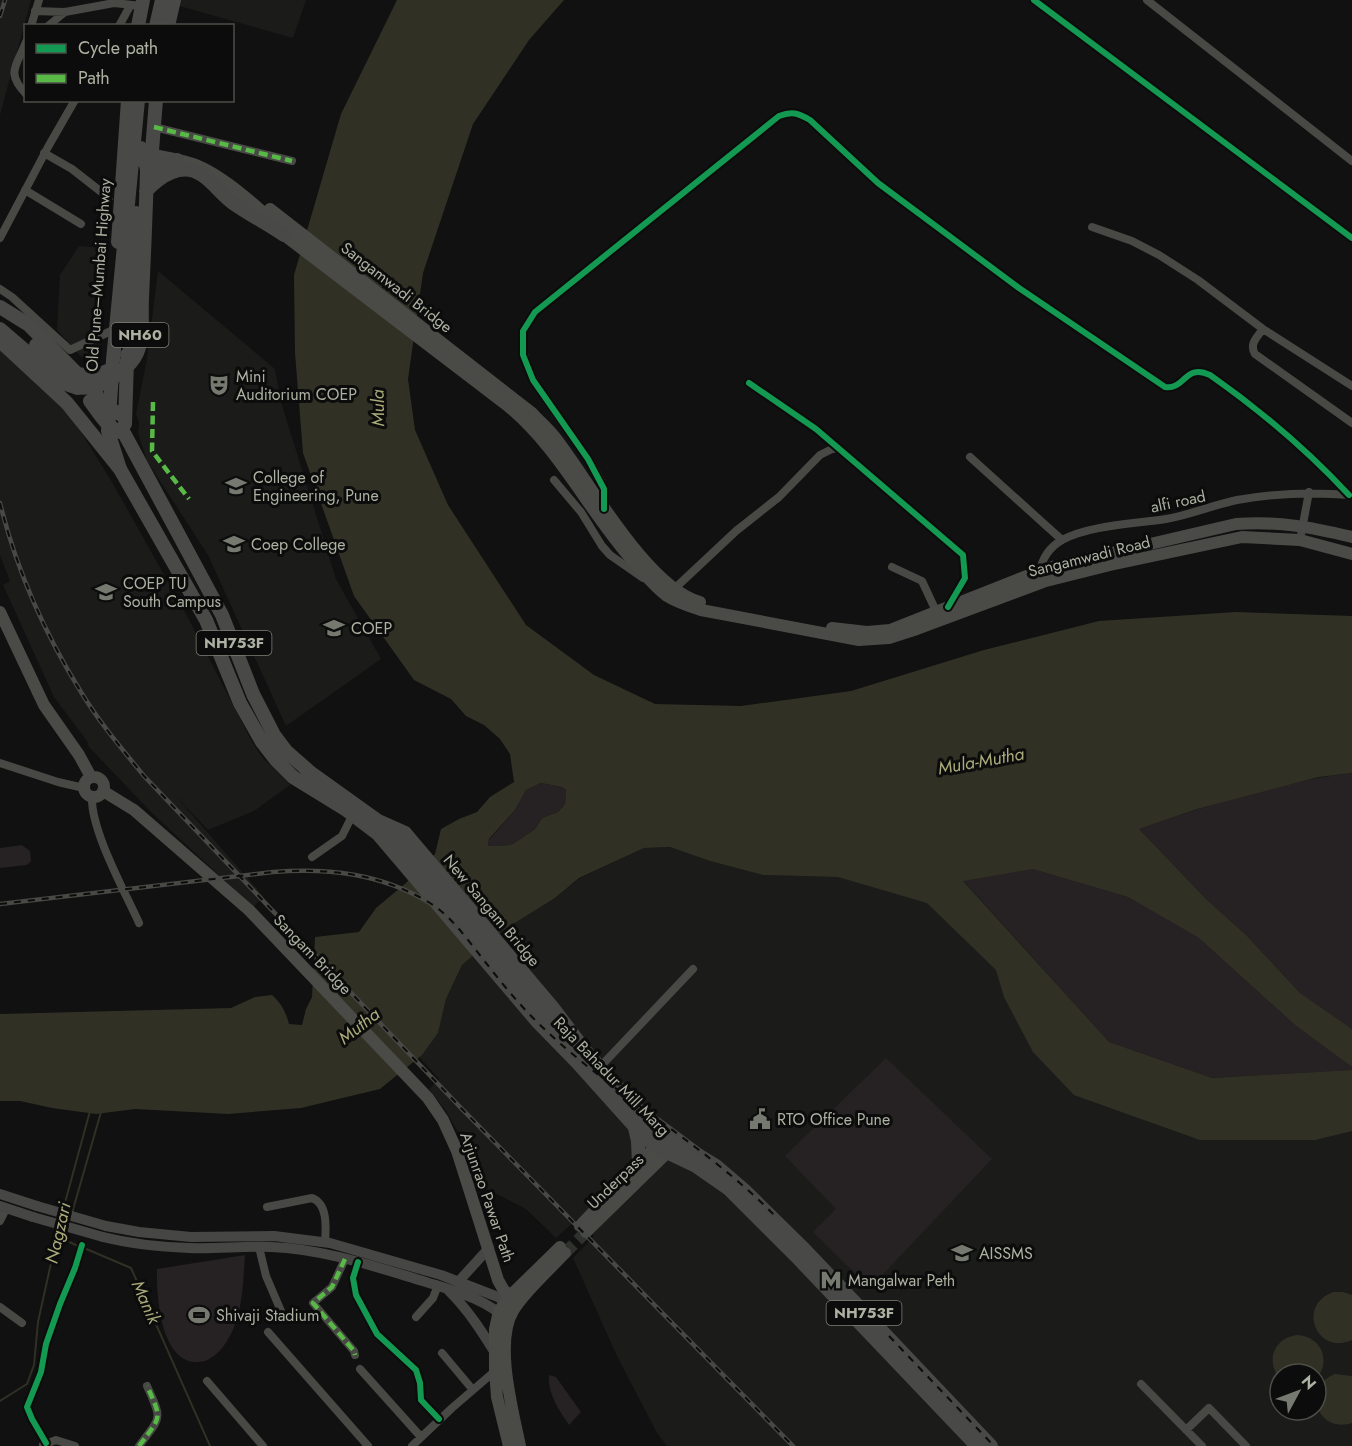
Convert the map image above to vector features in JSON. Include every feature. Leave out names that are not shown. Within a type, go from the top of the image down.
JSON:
[{"type":"highway","points":[[156,24],[162,0]]},
{"type":"highway","points":[[168,24],[174,0]]},
{"type":"highway","points":[[138,24],[142,3]]},
{"type":"highway","points":[[142,3],[147,24]]},
{"type":"highway","name":"Old Pune–Mumbai Highway","points":[[99,407],[107,371],[120,212],[137,149],[128,102]]},
{"type":"highway","points":[[120,469],[108,431],[138,102]]},
{"type":"highway","points":[[0,317],[23,332],[99,407],[114,429],[124,433],[137,149],[146,102]]},
{"type":"highway","points":[[137,149],[154,127],[156,102]]},
{"type":"highway","points":[[127,349],[136,344],[148,185],[147,169],[137,149]]},
{"type":"highway","points":[[148,185],[158,170],[177,160]]},
{"type":"highway","points":[[148,185],[175,170],[193,171],[201,174],[230,201],[284,235]]},
{"type":"highway","name":"NH60","points":[[0,329],[52,376],[63,383],[81,388],[91,387],[114,378],[125,369],[136,355],[141,328],[148,185]]},
{"type":"highway","name":"Old Pune–Mumbai Highway","points":[[0,307],[29,325],[78,374],[96,393],[99,407]]},
{"type":"highway","points":[[0,341],[67,403],[120,469]]},
{"type":"highway","name":"NH60","points":[[78,374],[91,377],[107,371]]},
{"type":"highway","name":"Old Pune–Mumbai Highway","points":[[99,407],[125,417]]},
{"type":"highway","name":"NH753F","points":[[124,433],[222,615],[253,694],[274,735],[286,751],[311,773],[378,820],[398,840],[545,1015]]},
{"type":"highway","name":"NH753F","points":[[120,469],[206,620],[240,703],[262,742],[293,777],[398,840]]},
{"type":"highway","name":"New Sangam Bridge","points":[[398,840],[545,1015]]},
{"type":"highway","name":"Raja Bahadur Mill Marg","points":[[545,1015],[577,1062],[635,1127],[666,1145],[729,1189],[991,1446]]},
{"type":"highway","name":"Raja Bahadur Mill Marg","points":[[545,1015],[600,1067],[655,1129],[666,1145]]},
{"type":"highway","name":"Raja Bahadur Mill Marg","points":[[558,1035],[600,1067]]},
{"type":"highway","points":[[635,1127],[639,1164]]},
{"type":"highway","name":"Raja Bahadur Mill Marg","points":[[894,1351],[977,1446]]},
{"type":"main road","name":"Sangamwadi Bridge","points":[[137,149],[177,160],[194,161],[273,220],[284,235],[510,401],[532,413],[556,439],[600,511],[656,580]]},
{"type":"main road","name":"Sangamwadi Bridge","points":[[137,149],[194,161],[220,170],[510,401]]},
{"type":"main road","name":"Sangamwadi Road","points":[[670,592],[727,609],[867,632],[890,630],[942,609],[1041,577],[1236,524],[1263,522],[1304,525],[1352,537]]},
{"type":"main road","name":"Sangamwadi Road","points":[[656,580],[681,603],[715,614],[859,640],[874,640],[917,629],[1041,577],[1242,537],[1300,540],[1352,554]]},
{"type":"main road","points":[[0,612],[44,705],[79,755],[93,788]]},
{"type":"main road","name":"Sangam Bridge","points":[[93,788],[134,810],[249,910],[428,1098]]},
{"type":"main road","name":"Arjunrao Pawar Path","points":[[428,1098],[443,1120],[457,1151],[498,1280],[511,1301]]},
{"type":"main road","name":"Underpass","points":[[666,1145],[583,1229],[639,1164],[666,1145]]},
{"type":"main road","points":[[0,1194],[21,1207],[35,1212],[105,1231],[163,1240],[190,1248],[259,1247],[345,1258],[442,1287],[511,1301]]},
{"type":"main road","points":[[3,1207],[21,1207]]},
{"type":"main road","points":[[163,1240],[191,1237],[274,1236],[325,1243],[459,1281],[511,1301]]},
{"type":"main road","points":[[459,1281],[489,1248]]},
{"type":"main road","points":[[509,1446],[497,1397],[495,1329],[511,1301],[562,1250]]},
{"type":"main road","points":[[442,1287],[465,1307],[495,1353]]},
{"type":"main road","points":[[511,1301],[506,1370],[520,1446]]},
{"type":"street","points":[[32,24],[39,0]]},
{"type":"street","points":[[1034,0],[1352,238]]},
{"type":"street","points":[[1146,0],[1352,160]]},
{"type":"street","points":[[35,11],[65,12],[114,3],[142,3]]},
{"type":"street","points":[[121,24],[142,3]]},
{"type":"street","points":[[50,24],[65,12]]},
{"type":"street","points":[[24,46],[13,74],[16,84],[24,92]]},
{"type":"street","points":[[0,238],[44,153],[74,102]]},
{"type":"street","points":[[600,511],[604,489],[588,459],[533,380],[524,355],[523,331],[535,312],[779,116],[790,112],[799,113],[810,120],[878,183],[1019,288],[1165,387],[1170,388],[1176,385],[1193,372],[1201,370],[1210,375],[1290,438],[1351,495]]},
{"type":"street","points":[[154,127],[292,161]]},
{"type":"street","points":[[44,153],[72,169],[109,198]]},
{"type":"street","points":[[25,190],[81,224]]},
{"type":"street","points":[[1092,228],[1132,241],[1159,255],[1198,280],[1263,329],[1352,386]]},
{"type":"street","points":[[0,289],[12,297],[70,350],[111,332]]},
{"type":"street","points":[[1263,329],[1252,344],[1255,354],[1352,423]]},
{"type":"street","points":[[749,383],[816,429],[963,555],[965,578],[942,609],[922,581],[892,567]]},
{"type":"street","points":[[670,592],[736,531],[788,489],[820,455],[838,448]]},
{"type":"street","points":[[970,457],[1062,540],[1046,553],[1041,577]]},
{"type":"street","points":[[554,480],[581,512],[610,555],[656,580]]},
{"type":"street","points":[[1300,540],[1309,492]]},
{"type":"street","name":"alfi road","points":[[1062,540],[1100,528],[1192,514],[1234,500],[1280,493],[1309,492],[1351,495]]},
{"type":"street","points":[[0,763],[58,782],[93,788],[91,808],[99,832],[139,923]]},
{"type":"street","points":[[312,857],[342,837],[353,814]]},
{"type":"street","points":[[600,1067],[693,969]]},
{"type":"street","points":[[267,1208],[312,1198],[317,1200],[322,1204],[325,1243]]},
{"type":"street","points":[[0,1221],[3,1207]]},
{"type":"street","points":[[259,1247],[266,1276],[281,1311]]},
{"type":"street","points":[[73,1446],[56,1440],[44,1445],[27,1407],[41,1371],[46,1344],[81,1248]]},
{"type":"street","points":[[345,1258],[332,1287],[313,1303],[356,1355]]},
{"type":"street","points":[[358,1262],[353,1278],[356,1295],[378,1334],[416,1370],[420,1383],[421,1400],[439,1419]]},
{"type":"street","points":[[416,1317],[442,1287]]},
{"type":"street","points":[[0,1307],[22,1323]]},
{"type":"street","points":[[268,1332],[368,1446]]},
{"type":"street","points":[[442,1353],[473,1390]]},
{"type":"street","points":[[360,1369],[421,1437]]},
{"type":"street","points":[[412,1446],[439,1419],[495,1371]]},
{"type":"street","points":[[207,1381],[263,1446]]},
{"type":"street","points":[[1141,1384],[1202,1446]]},
{"type":"street","points":[[140,1446],[158,1420],[159,1414],[147,1386]]},
{"type":"street","points":[[1186,1430],[1209,1408],[1246,1446]]},
{"type":"shaded area","points":[[0,0],[31,0],[24,24],[0,115]]},
{"type":"shaded area","points":[[177,0],[306,0],[293,38],[176,5]]},
{"type":"shaded area","points":[[79,246],[104,248],[100,365],[97,367],[87,363],[57,330],[60,275]]},
{"type":"shaded area","name":"College of Engineering, Pune","points":[[158,271],[275,369],[281,402],[336,579],[381,659],[286,726],[208,555],[147,461],[138,433],[139,422],[136,414],[147,359]]},
{"type":"shaded area","name":"COEP TU South Campus","points":[[0,345],[66,408],[112,482],[185,612],[251,740],[262,757],[290,785],[254,811],[208,830],[174,794],[264,897],[253,907],[150,811],[89,747],[87,741],[54,697],[3,585],[10,581],[0,555]]},
{"type":"shaded area","points":[[1352,757],[1352,1446],[667,1446],[657,1433],[617,1356],[573,1258],[594,1236],[577,1219],[556,1238],[526,1209],[489,1190],[473,1187],[469,1163],[458,1132],[429,1089],[439,1079],[419,1057],[438,1033],[446,999],[462,965],[502,931],[555,898],[580,878],[644,848],[670,847],[710,861],[763,875],[838,877]]},
{"type":"shaded area","points":[[1352,773],[1352,1029],[1300,993],[1247,936],[1206,899],[1139,829],[1244,795],[1298,782]]},
{"type":"shaded area","points":[[541,783],[562,787],[566,790],[565,804],[558,812],[542,818],[535,829],[513,844],[488,846],[489,840],[515,810],[526,790]]},
{"type":"shaded area","points":[[22,845],[30,851],[31,861],[27,865],[0,868],[0,848]]},
{"type":"shaded area","points":[[1033,869],[1128,897],[1199,938],[1295,1025],[1352,1067],[1352,1070],[1212,1078],[1109,1042],[963,880]]},
{"type":"shaded area","points":[[886,1058],[992,1159],[870,1288],[813,1232],[836,1209],[785,1156]]},
{"type":"shaded area","name":"Shivaji Stadium","points":[[245,1255],[239,1311],[227,1341],[207,1360],[198,1362],[186,1360],[176,1352],[163,1326],[157,1269]]},
{"type":"shaded area","points":[[549,1375],[556,1377],[581,1412],[569,1425],[552,1395]]},
{"type":"water","points":[[397,0],[564,0],[529,40],[473,124],[423,273],[408,379],[415,430],[448,505],[526,625],[594,675],[655,704],[741,706],[851,691],[984,650],[1099,621],[1236,612],[1352,616],[1352,773],[1318,777],[1197,809],[1139,829],[1206,899],[1247,936],[1300,993],[1352,1029],[1352,1067],[1295,1025],[1199,938],[1128,897],[1033,869],[963,881],[1109,1042],[1212,1078],[1352,1070],[1352,1131],[1315,1140],[1200,1140],[1074,1095],[1033,1052],[1004,997],[996,970],[927,903],[838,877],[763,875],[710,861],[670,847],[644,848],[579,878],[555,898],[502,931],[462,965],[446,999],[438,1033],[422,1055],[380,1089],[301,1108],[228,1114],[135,1109],[96,1114],[20,1101],[0,1101],[0,1014],[231,1008],[255,997],[272,995],[283,1008],[289,1024],[302,1025],[312,997],[315,937],[359,932],[376,908],[406,883],[435,854],[441,829],[477,812],[490,797],[514,782],[510,754],[500,739],[484,725],[466,716],[451,699],[414,680],[354,596],[303,453],[295,353],[294,275],[341,114]],"holes":[[[541,783],[562,787],[566,790],[565,804],[558,812],[542,818],[535,829],[513,844],[488,846],[489,839],[515,810],[526,790]]]},
{"type":"water","points":[[1333,1292],[1352,1295],[1352,1340],[1340,1343],[1329,1341],[1321,1336],[1316,1327],[1315,1308],[1322,1299]]},
{"type":"water","points":[[1305,1336],[1312,1340],[1321,1351],[1323,1362],[1273,1362],[1274,1351],[1289,1337]]},
{"type":"water","points":[[1335,1374],[1352,1376],[1352,1423],[1340,1425],[1328,1420],[1328,1378]]},
{"type":"waterway","name":"Nagzari","points":[[63,1210],[90,1111]]},
{"type":"waterway","name":"Manik","points":[[72,1213],[101,1112]]},
{"type":"waterway","name":"Nagzari","points":[[0,1401],[27,1384],[34,1365],[38,1322],[59,1227]]},
{"type":"waterway","name":"Manik","points":[[67,1231],[65,1240],[78,1246]]},
{"type":"waterway","name":"Manik","points":[[84,1248],[131,1268],[210,1446]]},
{"type":"tunnel","points":[[565,1253],[586,1232]]},
{"type":"railway","points":[[0,16],[5,0]]},
{"type":"railway","points":[[0,503],[23,576],[55,647],[95,714],[144,776],[461,1108],[793,1446]]},
{"type":"railway","points":[[0,904],[273,872],[334,872],[392,885],[430,903],[445,915],[522,1006],[565,1048],[720,1166],[778,1219]]},
{"type":"railway","points":[[889,1336],[994,1446]]},
{"type":"marked path","points":[[154,127],[292,161]]},
{"type":"marked path","points":[[153,402],[152,451],[189,499]]},
{"type":"marked path","points":[[345,1259],[332,1287],[313,1303],[355,1355]]},
{"type":"marked path","points":[[139,1446],[157,1418],[156,1406],[147,1386]]},
{"type":"cycle path","points":[[1034,0],[1352,238]]},
{"type":"cycle path","points":[[604,509],[604,489],[588,459],[533,380],[523,355],[523,331],[535,312],[779,116],[791,113],[810,120],[878,183],[1019,288],[1165,387],[1177,385],[1195,372],[1210,375],[1282,431],[1349,495]]},
{"type":"cycle path","points":[[749,383],[816,429],[963,555],[965,578],[948,607]]},
{"type":"cycle path","points":[[46,1443],[27,1407],[41,1372],[46,1344],[82,1245]]},
{"type":"cycle path","points":[[358,1262],[353,1278],[356,1295],[377,1334],[416,1370],[420,1383],[421,1400],[439,1419]]},
{"type":"place","name":"Mini Auditorium COEP","points":[[219,385]]},
{"type":"place","name":"College of Engineering, Pune","points":[[236,486]]},
{"type":"place","name":"Coep College","points":[[234,544]]},
{"type":"place","name":"COEP TU South Campus","points":[[106,592]]},
{"type":"place","name":"COEP","points":[[334,628]]},
{"type":"place","name":"RTO Office Pune","points":[[760,1119]]},
{"type":"place","name":"AISSMS","points":[[962,1253]]},
{"type":"place","name":"Mangalwar Peth","points":[[831,1280]]},
{"type":"place","name":"Shivaji Stadium","points":[[199,1315]]},
{"type":"water label","name":"Mula","points":[[378,408]]},
{"type":"water label","name":"Mula-Mutha","points":[[981,761]]},
{"type":"water label","name":"Mutha","points":[[359,1026]]}]
